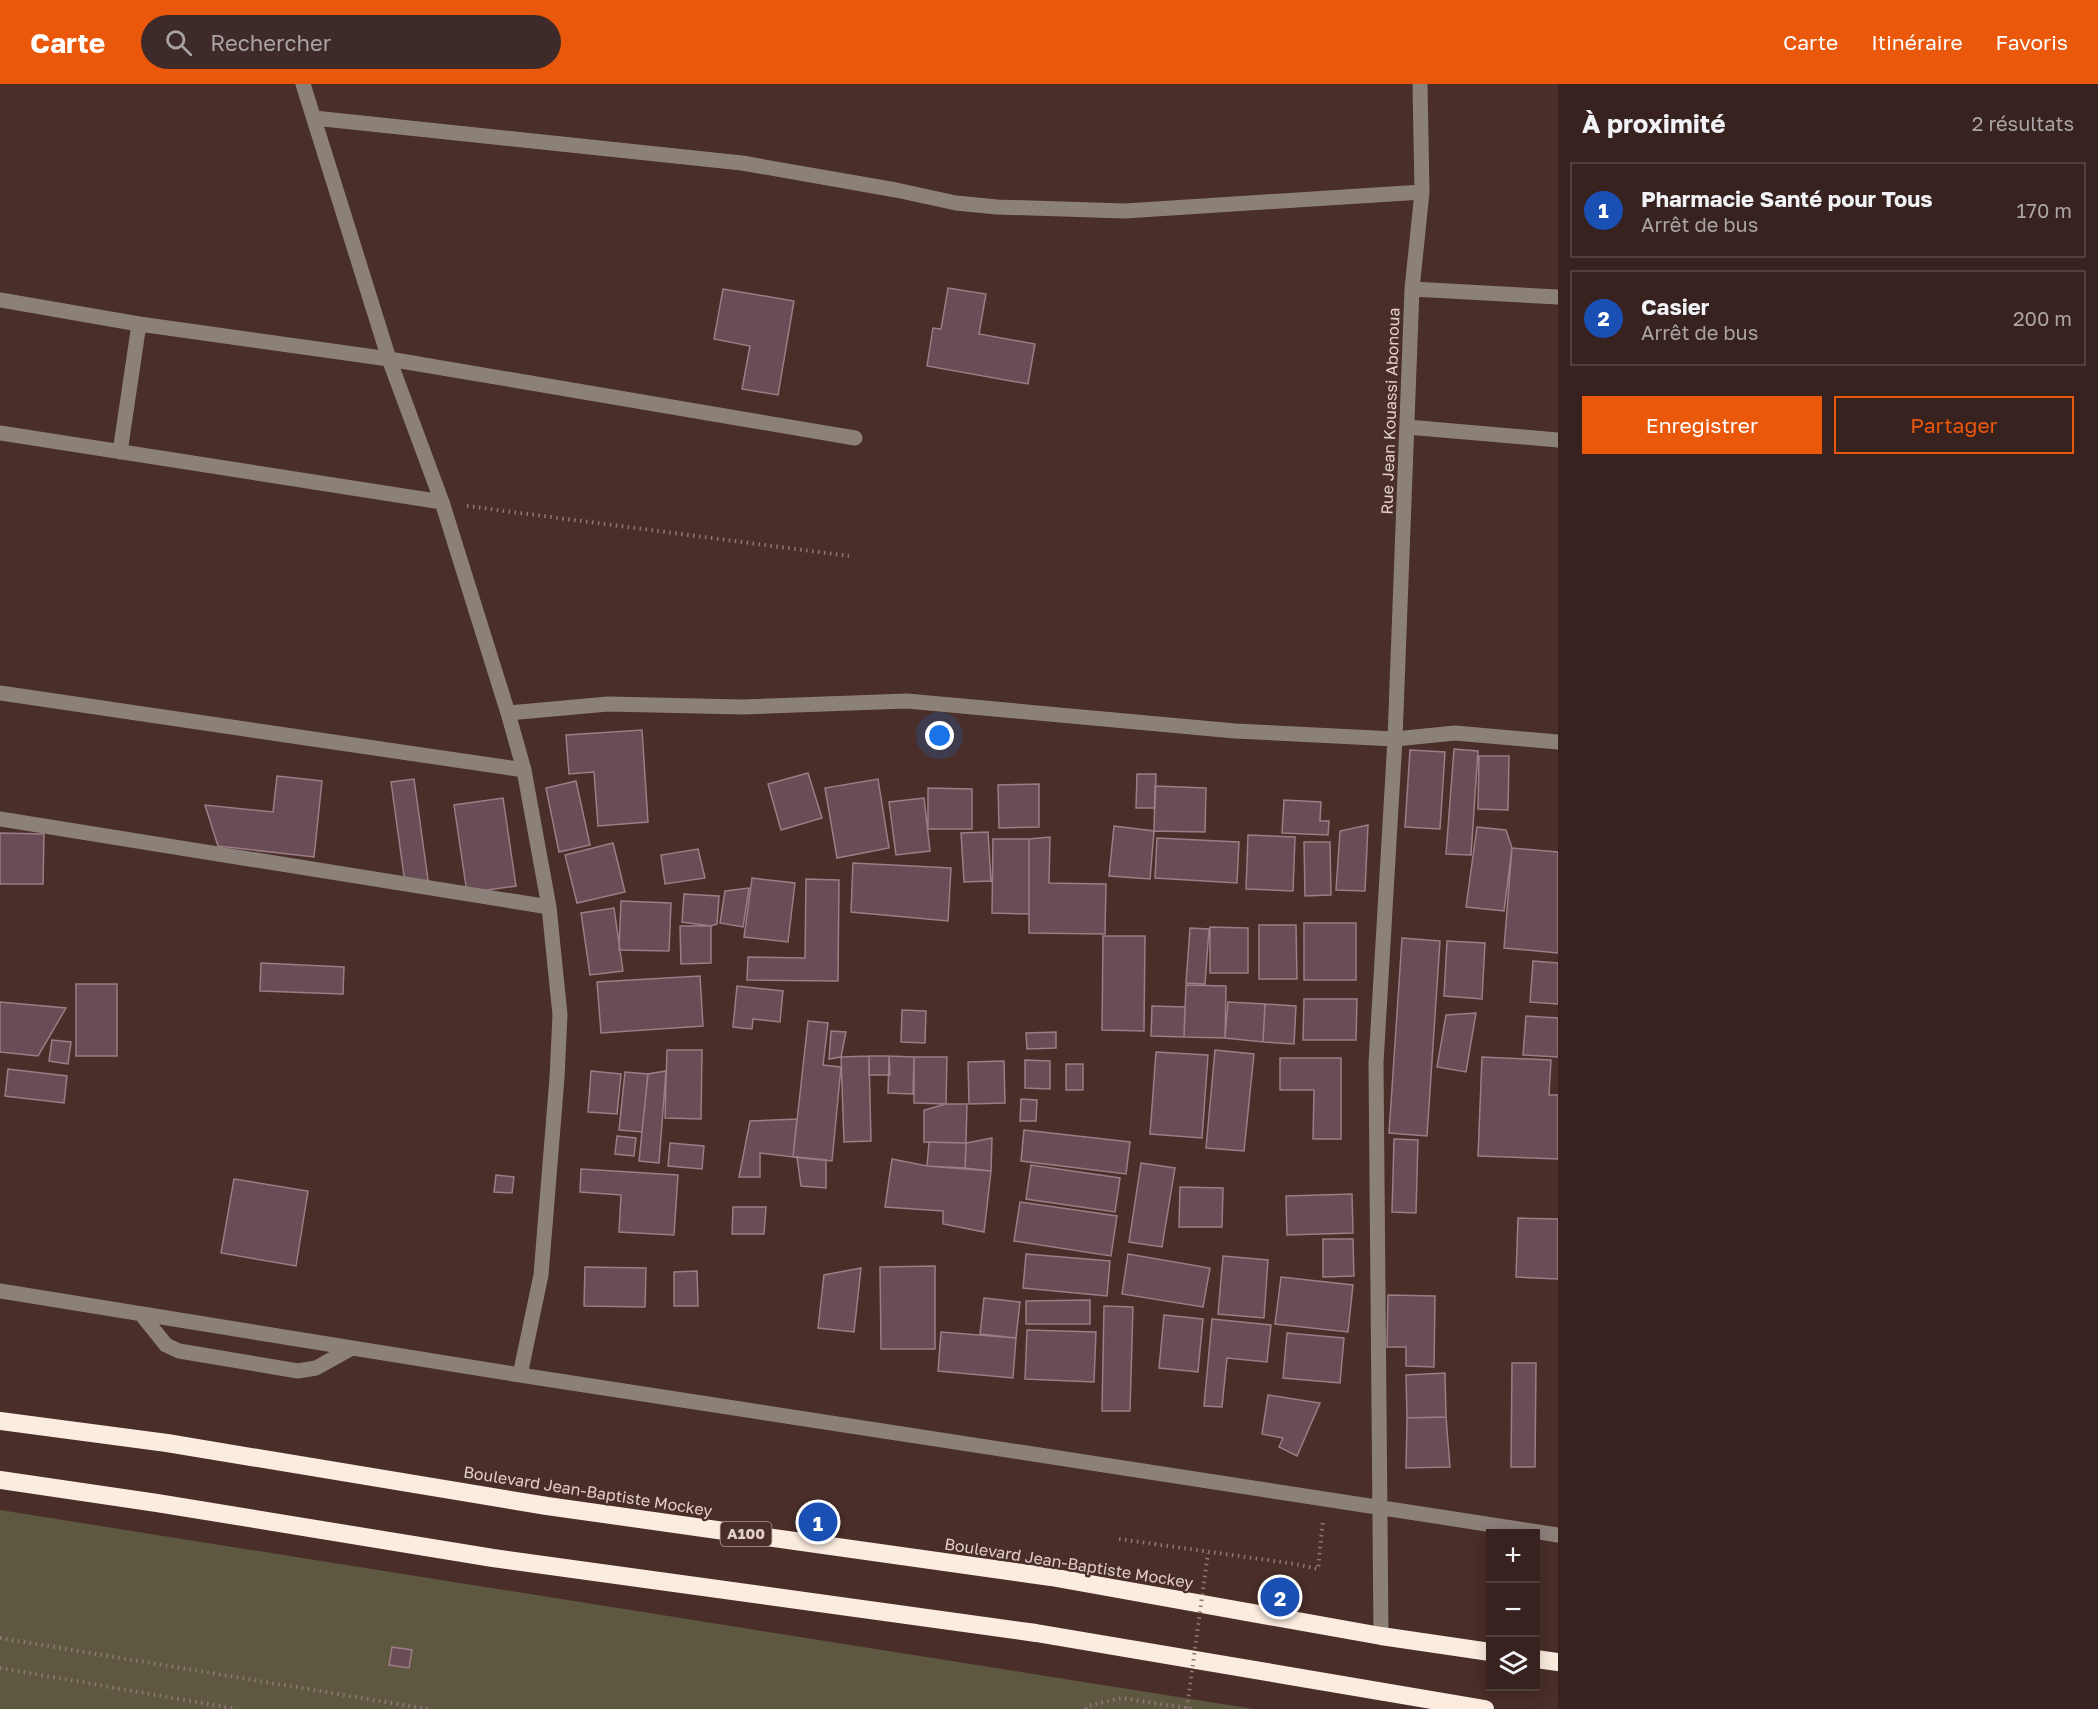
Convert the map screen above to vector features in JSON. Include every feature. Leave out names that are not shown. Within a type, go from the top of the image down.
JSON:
[{"type":"highway","name":"Boulevard Jean-Baptiste Mockey","points":[[0,1421],[167,1443],[547,1506],[1051,1577],[1381,1636],[1486,1651]]},
{"type":"highway","points":[[0,1480],[157,1503],[493,1558],[1036,1633],[1485,1709]]},
{"type":"highway","points":[[1540,1660],[1558,1662]]},
{"type":"street","name":"Rue Jean Kouassi Abonoua","points":[[1381,1636],[1376,1063],[1395,739],[1413,289],[1422,192],[1420,84]]},
{"type":"street","points":[[299,85],[314,118],[389,359],[442,502],[508,713],[524,770],[549,907],[560,1015],[557,1078],[541,1275],[520,1375]]},
{"type":"street","points":[[314,118],[742,163],[956,203],[997,207],[1125,211],[1422,192]]},
{"type":"street","points":[[1413,289],[1558,297]]},
{"type":"street","points":[[0,300],[139,324],[389,359],[855,438]]},
{"type":"street","points":[[120,452],[139,324]]},
{"type":"street","points":[[1407,427],[1558,440]]},
{"type":"street","points":[[0,433],[442,502]]},
{"type":"street","points":[[0,693],[524,770]]},
{"type":"street","points":[[508,713],[608,704],[743,707],[907,701],[1235,731],[1395,739],[1455,733],[1558,742]]},
{"type":"street","points":[[0,819],[549,907]]},
{"type":"street","points":[[0,1291],[520,1375],[1325,1501],[1381,1507],[1558,1535]]},
{"type":"street","points":[[141,1314],[166,1345],[179,1352],[298,1371],[316,1368],[352,1348]]},
{"type":"path","points":[[442,502],[849,556]]},
{"type":"path","points":[[1119,1539],[1318,1569],[1325,1501]]},
{"type":"path","points":[[1187,1708],[1208,1553]]},
{"type":"path","points":[[0,1638],[428,1709]]},
{"type":"path","points":[[0,1668],[237,1709]]},
{"type":"path","points":[[1086,1709],[1087,1706],[1122,1698],[1193,1709]]},
{"type":"shaded area","points":[[0,1510],[1254,1709],[0,1709]]},
{"type":"building","points":[[948,288],[986,294],[979,334],[1035,344],[1028,384],[927,366],[933,328],[941,329]]},
{"type":"building","points":[[723,289],[794,301],[778,395],[742,389],[750,346],[714,339]]},
{"type":"building","points":[[642,730],[648,822],[598,826],[594,772],[569,774],[566,735]]},
{"type":"building","points":[[1454,749],[1478,751],[1471,855],[1446,854]]},
{"type":"building","points":[[1410,750],[1445,752],[1440,829],[1405,827]]},
{"type":"building","points":[[1479,756],[1509,756],[1508,810],[1478,809]]},
{"type":"building","points":[[808,773],[822,818],[781,830],[768,784]]},
{"type":"building","points":[[1137,774],[1156,774],[1155,808],[1136,808]]},
{"type":"building","points":[[277,776],[322,781],[314,857],[218,846],[205,805],[273,812]]},
{"type":"building","points":[[414,779],[429,887],[405,883],[391,782]]},
{"type":"building","points":[[878,779],[889,848],[837,858],[825,788]]},
{"type":"building","points":[[576,781],[590,845],[559,852],[546,788]]},
{"type":"building","points":[[1039,784],[1039,827],[999,828],[998,785]]},
{"type":"building","points":[[1155,786],[1206,788],[1205,832],[1154,831]]},
{"type":"building","points":[[928,788],[972,789],[972,829],[928,829]]},
{"type":"building","points":[[503,798],[516,886],[467,893],[454,805]]},
{"type":"building","points":[[924,798],[930,851],[896,855],[889,802]]},
{"type":"building","points":[[1284,800],[1321,802],[1320,821],[1329,821],[1328,835],[1282,833]]},
{"type":"building","points":[[1368,825],[1365,891],[1336,890],[1340,831]]},
{"type":"building","points":[[1114,826],[1154,831],[1150,879],[1109,876]]},
{"type":"building","points":[[1477,827],[1506,830],[1512,848],[1504,911],[1466,907]]},
{"type":"building","points":[[988,832],[991,881],[964,882],[961,833]]},
{"type":"building","points":[[0,833],[44,834],[43,884],[0,884]]},
{"type":"building","points":[[1248,835],[1295,837],[1293,891],[1246,889]]},
{"type":"building","points":[[1050,837],[1049,883],[1106,884],[1105,934],[1029,933],[1029,839]]},
{"type":"building","points":[[1157,838],[1239,842],[1237,883],[1155,878]]},
{"type":"building","points":[[993,839],[1029,839],[1029,914],[992,913]]},
{"type":"building","points":[[1304,842],[1330,842],[1331,895],[1305,896]]},
{"type":"building","points":[[613,843],[625,892],[577,903],[565,855]]},
{"type":"building","points":[[1512,848],[1558,852],[1558,953],[1504,948]]},
{"type":"building","points":[[698,849],[705,878],[665,884],[661,855]]},
{"type":"building","points":[[853,863],[951,868],[948,921],[851,912]]},
{"type":"building","points":[[752,878],[795,883],[788,942],[744,937]]},
{"type":"building","points":[[806,879],[839,880],[838,981],[747,980],[748,957],[805,958]]},
{"type":"building","points":[[749,888],[743,927],[720,923],[725,891]]},
{"type":"building","points":[[684,894],[719,896],[717,924],[711,926],[682,922]]},
{"type":"building","points":[[621,901],[671,903],[669,951],[619,950]]},
{"type":"building","points":[[614,908],[623,971],[590,975],[581,913]]},
{"type":"building","points":[[1304,923],[1356,923],[1356,980],[1304,980]]},
{"type":"building","points":[[1259,925],[1296,925],[1297,979],[1259,979]]},
{"type":"building","points":[[680,926],[711,926],[711,963],[681,964]]},
{"type":"building","points":[[1210,927],[1248,928],[1248,973],[1210,973]]},
{"type":"building","points":[[1190,928],[1209,929],[1205,984],[1186,983]]},
{"type":"building","points":[[1103,936],[1145,936],[1144,1031],[1102,1030]]},
{"type":"building","points":[[1402,938],[1440,941],[1427,1136],[1389,1133]]},
{"type":"building","points":[[1447,941],[1485,943],[1482,999],[1444,996]]},
{"type":"building","points":[[1533,961],[1558,963],[1558,1004],[1530,1002]]},
{"type":"building","points":[[261,963],[344,967],[343,994],[260,991]]},
{"type":"building","points":[[700,976],[703,1026],[601,1033],[597,982]]},
{"type":"building","points":[[76,984],[117,984],[117,1056],[76,1056]]},
{"type":"building","points":[[1186,985],[1226,986],[1225,1038],[1184,1037]]},
{"type":"building","points":[[737,986],[783,991],[780,1022],[753,1019],[752,1029],[733,1027]]},
{"type":"building","points":[[1304,999],[1357,999],[1356,1040],[1303,1040]]},
{"type":"building","points":[[0,1002],[66,1008],[38,1056],[0,1052]]},
{"type":"building","points":[[1228,1002],[1265,1004],[1263,1042],[1225,1038]]},
{"type":"building","points":[[1265,1004],[1296,1006],[1294,1044],[1263,1042]]},
{"type":"building","points":[[1152,1006],[1185,1007],[1184,1037],[1151,1036]]},
{"type":"building","points":[[902,1010],[926,1011],[925,1043],[901,1042]]},
{"type":"building","points":[[1476,1013],[1466,1072],[1437,1067],[1446,1015]]},
{"type":"building","points":[[1526,1016],[1558,1018],[1558,1057],[1523,1055]]},
{"type":"building","points":[[808,1021],[828,1023],[823,1065],[841,1067],[832,1161],[793,1157]]},
{"type":"building","points":[[831,1031],[846,1032],[841,1057],[829,1059]]},
{"type":"building","points":[[1056,1032],[1056,1048],[1027,1049],[1026,1033]]},
{"type":"building","points":[[52,1040],[71,1042],[68,1064],[49,1061]]},
{"type":"building","points":[[667,1050],[702,1050],[701,1119],[665,1118]]},
{"type":"building","points":[[1215,1050],[1254,1054],[1244,1151],[1206,1148]]},
{"type":"building","points":[[1156,1052],[1208,1055],[1202,1138],[1150,1134]]},
{"type":"building","points":[[869,1056],[889,1056],[890,1075],[869,1075]]},
{"type":"building","points":[[869,1056],[871,1141],[844,1142],[841,1057]]},
{"type":"building","points":[[889,1056],[914,1057],[913,1094],[888,1093]]},
{"type":"building","points":[[914,1057],[947,1057],[946,1104],[914,1103]]},
{"type":"building","points":[[1482,1057],[1551,1060],[1549,1095],[1558,1095],[1558,1159],[1478,1156]]},
{"type":"building","points":[[1280,1058],[1341,1058],[1341,1139],[1313,1139],[1314,1090],[1280,1090]]},
{"type":"building","points":[[1025,1060],[1050,1061],[1050,1089],[1025,1088]]},
{"type":"building","points":[[1004,1061],[1005,1103],[969,1104],[968,1062]]},
{"type":"building","points":[[1066,1064],[1083,1064],[1083,1090],[1066,1090]]},
{"type":"building","points":[[8,1069],[67,1076],[64,1103],[5,1096]]},
{"type":"building","points":[[591,1071],[621,1074],[617,1114],[588,1112]]},
{"type":"building","points":[[666,1071],[659,1163],[639,1161],[648,1074]]},
{"type":"building","points":[[625,1072],[648,1074],[642,1132],[619,1130]]},
{"type":"building","points":[[1021,1099],[1037,1100],[1036,1121],[1020,1121]]},
{"type":"building","points":[[946,1104],[967,1104],[966,1143],[924,1142],[924,1110]]},
{"type":"building","points":[[797,1119],[793,1157],[760,1153],[760,1177],[739,1177],[750,1121]]},
{"type":"building","points":[[1024,1130],[1130,1142],[1126,1174],[1021,1161]]},
{"type":"building","points":[[617,1136],[636,1138],[634,1156],[615,1154]]},
{"type":"building","points":[[992,1138],[991,1171],[965,1168],[966,1143]]},
{"type":"building","points":[[1394,1139],[1418,1140],[1416,1213],[1392,1212]]},
{"type":"building","points":[[929,1142],[966,1143],[965,1168],[927,1166]]},
{"type":"building","points":[[670,1143],[704,1146],[702,1169],[668,1166]]},
{"type":"building","points":[[797,1157],[826,1160],[826,1188],[801,1186]]},
{"type":"building","points":[[892,1159],[927,1166],[991,1171],[984,1232],[943,1224],[943,1211],[885,1207]]},
{"type":"building","points":[[1141,1163],[1175,1168],[1162,1247],[1129,1242]]},
{"type":"building","points":[[1031,1165],[1120,1178],[1115,1212],[1026,1199]]},
{"type":"building","points":[[581,1169],[678,1175],[674,1235],[619,1232],[621,1195],[580,1192]]},
{"type":"building","points":[[496,1175],[514,1177],[512,1193],[494,1192]]},
{"type":"building","points":[[234,1179],[308,1191],[296,1266],[221,1253]]},
{"type":"building","points":[[1180,1187],[1223,1188],[1222,1227],[1179,1227]]},
{"type":"building","points":[[1352,1194],[1353,1233],[1287,1235],[1286,1196]]},
{"type":"building","points":[[1020,1202],[1117,1216],[1111,1256],[1014,1241]]},
{"type":"building","points":[[733,1207],[766,1207],[764,1234],[732,1234]]},
{"type":"building","points":[[1518,1218],[1558,1219],[1558,1279],[1516,1277]]},
{"type":"building","points":[[1323,1239],[1353,1239],[1354,1276],[1323,1277]]},
{"type":"building","points":[[1026,1254],[1110,1261],[1107,1296],[1023,1288]]},
{"type":"building","points":[[1128,1254],[1210,1268],[1203,1307],[1122,1294]]},
{"type":"building","points":[[1223,1256],[1268,1260],[1264,1318],[1218,1314]]},
{"type":"building","points":[[935,1266],[935,1349],[881,1349],[880,1267]]},
{"type":"building","points":[[585,1267],[646,1268],[645,1307],[584,1306]]},
{"type":"building","points":[[861,1268],[854,1332],[818,1328],[824,1275]]},
{"type":"building","points":[[697,1271],[698,1306],[674,1306],[674,1272]]},
{"type":"building","points":[[1281,1277],[1353,1285],[1348,1332],[1275,1324]]},
{"type":"building","points":[[1388,1295],[1435,1296],[1434,1367],[1406,1366],[1406,1347],[1387,1347]]},
{"type":"building","points":[[984,1298],[1020,1302],[1016,1338],[980,1334]]},
{"type":"building","points":[[1090,1300],[1090,1324],[1026,1324],[1026,1301]]},
{"type":"building","points":[[1104,1306],[1133,1307],[1130,1411],[1102,1411]]},
{"type":"building","points":[[1164,1315],[1203,1319],[1198,1372],[1159,1368]]},
{"type":"building","points":[[1212,1319],[1271,1325],[1267,1362],[1227,1358],[1222,1407],[1204,1406]]},
{"type":"building","points":[[1027,1330],[1096,1332],[1094,1382],[1025,1379]]},
{"type":"building","points":[[941,1332],[1016,1338],[1013,1378],[938,1371]]},
{"type":"building","points":[[1287,1333],[1344,1338],[1340,1383],[1283,1378]]},
{"type":"building","points":[[1512,1363],[1536,1363],[1535,1467],[1511,1467]]},
{"type":"building","points":[[1445,1373],[1446,1417],[1407,1418],[1406,1375]]},
{"type":"building","points":[[1268,1395],[1320,1403],[1297,1456],[1279,1447],[1283,1438],[1262,1434]]},
{"type":"building","points":[[1446,1417],[1450,1467],[1406,1468],[1407,1418]]},
{"type":"building","points":[[392,1647],[412,1650],[409,1668],[389,1665]]},
{"type":"place","name":"Pharmacie Santé pour Tous","points":[[818,1522]]},
{"type":"place","name":"Casier","points":[[1280,1597]]}]
